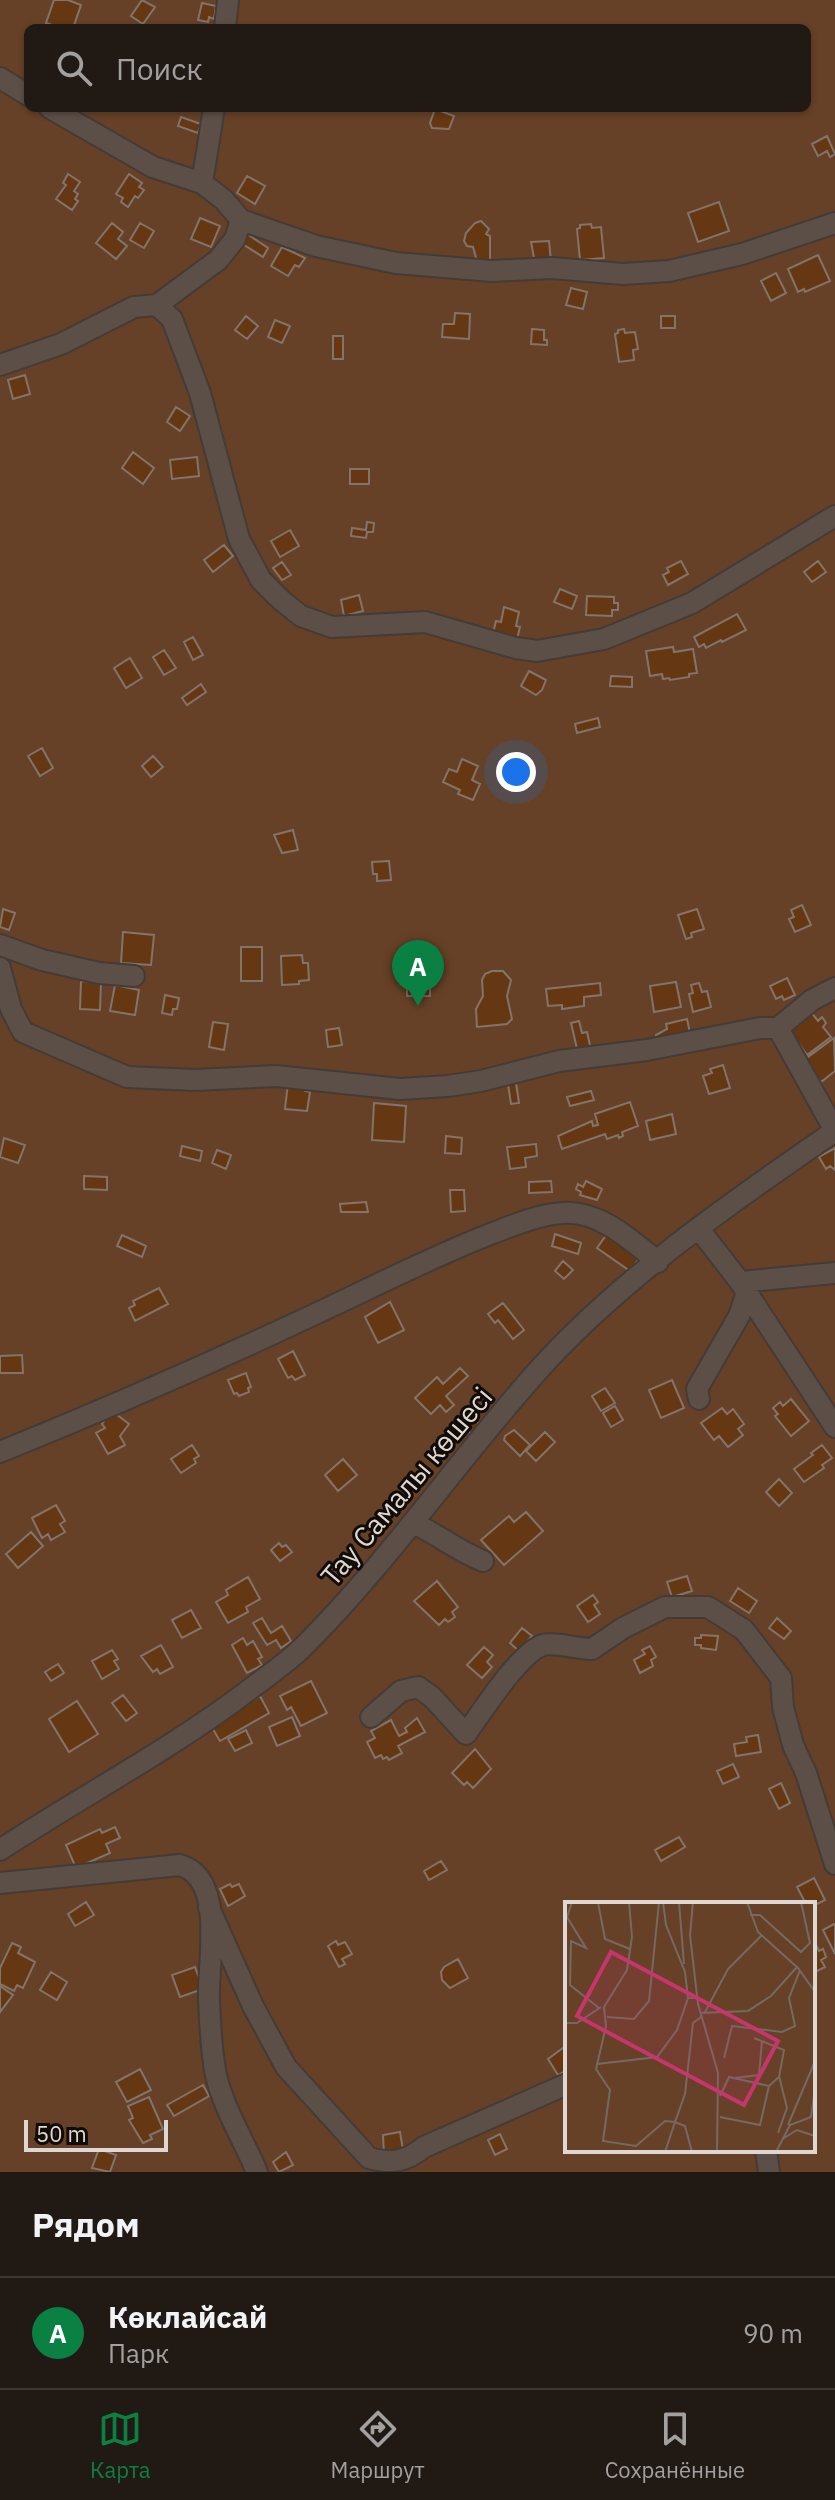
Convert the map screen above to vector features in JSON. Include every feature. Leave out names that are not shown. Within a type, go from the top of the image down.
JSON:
[{"type":"street","points":[[225,24],[228,0]]},
{"type":"street","points":[[0,78],[24,93]]},
{"type":"street","points":[[57,112],[153,167],[202,183],[224,200],[241,220],[316,246],[382,261],[492,271],[552,268],[623,274],[669,271],[742,254],[835,223]]},
{"type":"street","points":[[202,183],[213,112]]},
{"type":"street","points":[[0,365],[61,344],[134,307],[157,305],[218,260],[235,239],[241,220]]},
{"type":"street","points":[[157,305],[172,319],[200,393],[239,539],[261,580],[301,616],[332,627],[425,622],[537,651],[604,639],[692,603],[835,516]]},
{"type":"street","points":[[0,945],[42,960],[99,973],[134,976]]},
{"type":"street","points":[[0,968],[10,1004],[23,1032],[127,1077],[195,1080],[276,1076],[400,1089],[481,1081],[559,1061],[647,1050],[760,1028],[778,1028],[812,1000],[835,988]]},
{"type":"street","points":[[0,1029],[10,1016],[10,1004]]},
{"type":"street","points":[[778,1028],[835,1131]]},
{"type":"street","name":"Тау Самалы көшесі","points":[[0,1850],[215,1716],[299,1651],[352,1596],[536,1373],[579,1330],[699,1229],[835,1131]]},
{"type":"street","points":[[0,1452],[220,1358],[441,1253],[511,1226],[561,1213],[582,1214],[634,1242],[658,1262]]},
{"type":"street","points":[[699,1229],[743,1287],[835,1427]]},
{"type":"street","points":[[743,1287],[835,1273]]},
{"type":"street","points":[[699,1399],[697,1389],[739,1316],[743,1287]]},
{"type":"street","points":[[414,1523],[435,1533],[458,1550],[483,1561]]},
{"type":"street","points":[[371,1717],[401,1691],[418,1687],[432,1697],[466,1734],[512,1672],[533,1650],[546,1644],[592,1649],[623,1628],[665,1607],[708,1607],[744,1630],[781,1678],[783,1707],[793,1745],[806,1773],[835,1864]]},
{"type":"street","points":[[0,1883],[180,1865],[192,1869],[200,1876],[209,1908],[253,2006],[286,2067],[369,2158],[387,2163],[410,2158],[424,2147],[565,2085]]},
{"type":"street","points":[[209,1908],[212,1953],[209,1998],[216,2074],[257,2172]]},
{"type":"street","points":[[766,2152],[769,2172]]},
{"type":"shaded area","points":[[0,0],[835,0],[835,2172],[0,2172]]},
{"type":"building","points":[[54,0],[68,0],[81,5],[74,24],[46,23]]},
{"type":"building","points":[[142,0],[155,7],[143,24],[131,16]]},
{"type":"building","points":[[202,3],[216,6],[214,19],[209,17],[208,22],[198,20]]},
{"type":"building","points":[[434,112],[454,116],[449,129],[432,128],[430,123]]},
{"type":"building","points":[[181,117],[201,124],[198,133],[178,126]]},
{"type":"building","points":[[827,136],[835,154],[830,157],[827,151],[818,156],[812,144]]},
{"type":"building","points":[[68,174],[80,182],[74,191],[78,194],[75,199],[78,201],[72,210],[56,199],[66,185],[63,183]]},
{"type":"building","points":[[129,174],[142,183],[139,187],[144,190],[138,198],[135,196],[128,207],[121,202],[123,198],[116,194]]},
{"type":"building","points":[[247,176],[265,186],[255,204],[237,193]]},
{"type":"building","points":[[719,202],[729,231],[698,242],[688,213]]},
{"type":"building","points":[[200,218],[220,226],[211,247],[191,239]]},
{"type":"building","points":[[481,221],[489,229],[486,234],[490,236],[490,263],[477,261],[473,247],[467,246],[464,241],[466,233]]},
{"type":"building","points":[[112,223],[123,232],[118,239],[127,246],[116,259],[96,243]]},
{"type":"building","points":[[140,223],[154,231],[144,248],[130,240]]},
{"type":"building","points":[[591,224],[592,228],[601,227],[604,258],[580,260],[577,229],[580,225]]},
{"type":"building","points":[[247,234],[268,248],[263,257],[241,243]]},
{"type":"building","points":[[549,241],[551,262],[535,263],[531,242]]},
{"type":"building","points":[[282,247],[305,258],[299,267],[295,265],[288,276],[271,266]]},
{"type":"building","points":[[818,255],[830,281],[798,292],[788,269]]},
{"type":"building","points":[[776,273],[786,293],[771,301],[761,281]]},
{"type":"building","points":[[571,288],[587,292],[583,309],[566,305]]},
{"type":"building","points":[[455,313],[470,314],[469,339],[442,337],[443,324],[454,324]]},
{"type":"building","points":[[246,316],[258,326],[247,339],[235,330]]},
{"type":"building","points":[[661,316],[675,316],[675,328],[661,328]]},
{"type":"building","points":[[275,320],[290,326],[282,343],[268,337]]},
{"type":"building","points":[[532,329],[544,330],[547,345],[531,344]]},
{"type":"building","points":[[624,329],[625,333],[635,332],[638,349],[633,350],[634,360],[619,362],[615,334]]},
{"type":"building","points":[[333,336],[343,336],[343,359],[333,359]]},
{"type":"building","points":[[25,375],[30,394],[13,399],[8,380]]},
{"type":"building","points":[[176,407],[190,416],[180,431],[167,422]]},
{"type":"building","points":[[133,452],[154,468],[143,484],[122,468]]},
{"type":"building","points":[[197,457],[199,476],[172,479],[170,460]]},
{"type":"building","points":[[350,469],[369,469],[369,484],[350,484]]},
{"type":"building","points":[[367,522],[374,523],[373,532],[367,532],[366,538],[351,536],[352,528],[366,530]]},
{"type":"building","points":[[290,530],[299,546],[280,557],[271,541]]},
{"type":"building","points":[[224,545],[233,556],[213,572],[204,560]]},
{"type":"building","points":[[681,561],[688,574],[668,585],[663,575],[669,572],[667,568]]},
{"type":"building","points":[[818,561],[826,572],[812,582],[804,572]]},
{"type":"building","points":[[282,562],[291,575],[282,580],[273,568]]},
{"type":"building","points":[[560,589],[577,596],[572,609],[554,602]]},
{"type":"building","points":[[359,595],[363,611],[344,616],[341,600]]},
{"type":"building","points":[[587,596],[614,597],[618,610],[612,610],[612,616],[586,615]]},
{"type":"building","points":[[504,607],[519,612],[517,639],[493,633],[496,621],[501,622]]},
{"type":"building","points":[[737,614],[746,630],[706,648],[704,644],[699,647],[694,637]]},
{"type":"building","points":[[193,637],[203,655],[193,660],[184,642]]},
{"type":"building","points":[[673,647],[674,652],[693,649],[697,673],[670,680],[663,679],[662,674],[650,676],[646,651]]},
{"type":"building","points":[[164,650],[176,668],[164,675],[153,657]]},
{"type":"building","points":[[130,658],[142,678],[126,688],[114,668]]},
{"type":"building","points":[[529,671],[546,680],[536,695],[521,686]]},
{"type":"building","points":[[611,676],[632,677],[632,687],[610,686]]},
{"type":"building","points":[[201,684],[206,692],[187,705],[182,698]]},
{"type":"building","points":[[598,718],[600,727],[577,733],[575,724]]},
{"type":"building","points":[[42,748],[53,768],[40,776],[28,756]]},
{"type":"building","points":[[153,756],[163,767],[151,777],[142,766]]},
{"type":"building","points":[[462,759],[478,766],[472,780],[480,784],[473,800],[458,794],[460,790],[443,782],[449,769],[457,772]]},
{"type":"building","points":[[293,830],[298,850],[282,853],[274,835]]},
{"type":"building","points":[[389,861],[391,880],[377,881],[372,862]]},
{"type":"building","points":[[802,905],[811,925],[795,932],[789,919],[794,917],[791,910]]},
{"type":"building","points":[[3,909],[15,913],[9,930],[0,927]]},
{"type":"building","points":[[697,909],[704,929],[691,933],[692,937],[686,939],[678,915]]},
{"type":"building","points":[[123,932],[154,935],[151,965],[121,963]]},
{"type":"building","points":[[241,947],[262,947],[262,981],[241,981]]},
{"type":"building","points":[[302,955],[303,963],[308,963],[309,980],[282,985],[281,956]]},
{"type":"building","points":[[503,971],[511,980],[507,996],[512,1019],[507,1024],[477,1027],[476,1009],[483,996],[482,980],[485,974]]},
{"type":"building","points":[[787,978],[795,995],[784,1000],[782,996],[776,999],[770,986]]},
{"type":"building","points":[[81,981],[101,982],[100,1010],[80,1009]]},
{"type":"building","points":[[407,982],[430,982],[430,996],[407,996]]},
{"type":"building","points":[[676,982],[681,1007],[654,1012],[650,986]]},
{"type":"building","points":[[600,983],[601,995],[584,997],[584,1006],[562,1009],[562,1005],[548,1006],[546,989]]},
{"type":"building","points":[[699,983],[702,992],[707,991],[711,1007],[693,1012],[689,994],[693,993],[691,985]]},
{"type":"building","points":[[115,985],[139,990],[135,1015],[110,1011]]},
{"type":"building","points":[[165,995],[179,998],[172,1015],[162,1013]]},
{"type":"building","points":[[811,1012],[818,1021],[822,1017],[826,1023],[823,1027],[831,1037],[807,1055],[789,1029]]},
{"type":"building","points":[[687,1019],[690,1033],[659,1045],[656,1035],[667,1029],[666,1024]]},
{"type":"building","points":[[579,1021],[582,1033],[587,1032],[591,1050],[578,1053],[571,1023]]},
{"type":"building","points":[[213,1022],[228,1024],[224,1050],[209,1047]]},
{"type":"building","points":[[339,1028],[342,1045],[328,1047],[326,1030]]},
{"type":"building","points":[[834,1038],[835,1071],[821,1082],[804,1060]]},
{"type":"building","points":[[723,1065],[730,1088],[709,1094],[703,1076],[712,1073],[710,1069]]},
{"type":"building","points":[[288,1083],[305,1086],[305,1091],[310,1092],[307,1111],[285,1109]]},
{"type":"building","points":[[516,1083],[519,1103],[511,1104],[508,1084]]},
{"type":"building","points":[[591,1091],[594,1100],[570,1106],[567,1097]]},
{"type":"building","points":[[630,1102],[638,1126],[622,1132],[623,1136],[619,1138],[618,1135],[607,1139],[605,1134],[562,1149],[558,1136],[592,1121],[593,1126],[598,1125],[595,1114]]},
{"type":"building","points":[[374,1103],[406,1106],[404,1142],[372,1140]]},
{"type":"building","points":[[672,1114],[676,1134],[650,1140],[646,1121]]},
{"type":"building","points":[[446,1136],[462,1138],[461,1154],[445,1153]]},
{"type":"building","points":[[4,1138],[25,1145],[18,1163],[0,1157]]},
{"type":"building","points":[[536,1144],[537,1156],[525,1158],[526,1167],[510,1169],[507,1147]]},
{"type":"building","points":[[182,1146],[202,1151],[200,1161],[180,1156]]},
{"type":"building","points":[[835,1148],[835,1170],[830,1166],[826,1169],[819,1157]]},
{"type":"building","points":[[217,1150],[231,1155],[226,1169],[212,1163]]},
{"type":"building","points":[[84,1176],[107,1177],[107,1190],[84,1189]]},
{"type":"building","points":[[551,1181],[552,1192],[529,1193],[529,1182]]},
{"type":"building","points":[[586,1181],[602,1189],[597,1200],[580,1195],[581,1192],[576,1189],[578,1184],[583,1187]]},
{"type":"building","points":[[450,1190],[464,1190],[465,1211],[451,1212]]},
{"type":"building","points":[[366,1202],[368,1212],[341,1212],[340,1204]]},
{"type":"building","points":[[555,1234],[581,1243],[578,1254],[552,1246]]},
{"type":"building","points":[[607,1234],[640,1257],[630,1271],[597,1248]]},
{"type":"building","points":[[122,1235],[146,1246],[142,1257],[117,1246]]},
{"type":"building","points":[[563,1261],[573,1270],[564,1279],[555,1271]]},
{"type":"building","points":[[159,1288],[168,1304],[135,1321],[129,1308],[135,1305],[133,1301]]},
{"type":"building","points":[[390,1302],[404,1330],[378,1343],[365,1317]]},
{"type":"building","points":[[503,1303],[524,1330],[513,1339],[498,1320],[495,1323],[488,1314]]},
{"type":"building","points":[[293,1351],[305,1375],[295,1380],[292,1376],[288,1378],[278,1359]]},
{"type":"building","points":[[22,1355],[23,1373],[0,1373],[0,1356]]},
{"type":"building","points":[[460,1368],[468,1376],[446,1396],[454,1405],[446,1412],[440,1405],[431,1414],[415,1398],[437,1377],[443,1384]]},
{"type":"building","points":[[246,1373],[251,1387],[248,1388],[249,1392],[239,1396],[234,1394],[228,1380]]},
{"type":"building","points":[[672,1380],[684,1408],[661,1418],[649,1390]]},
{"type":"building","points":[[605,1388],[615,1403],[601,1411],[592,1396]]},
{"type":"building","points":[[791,1399],[809,1421],[791,1436],[775,1416],[778,1414],[773,1408],[780,1402],[783,1406]]},
{"type":"building","points":[[615,1406],[623,1420],[611,1427],[603,1413]]},
{"type":"building","points":[[722,1408],[727,1414],[733,1409],[744,1424],[738,1429],[743,1435],[728,1447],[719,1436],[714,1440],[701,1423]]},
{"type":"building","points":[[112,1411],[129,1424],[120,1436],[125,1445],[108,1454],[96,1433],[105,1428],[102,1424]]},
{"type":"building","points":[[467,1412],[481,1426],[472,1435],[459,1422]]},
{"type":"building","points":[[514,1430],[530,1445],[520,1456],[504,1440]]},
{"type":"building","points":[[545,1432],[555,1442],[536,1461],[526,1451]]},
{"type":"building","points":[[192,1445],[199,1456],[194,1459],[196,1463],[181,1473],[171,1459]]},
{"type":"building","points":[[822,1445],[832,1458],[804,1482],[794,1469]]},
{"type":"building","points":[[343,1459],[357,1475],[338,1491],[325,1475]]},
{"type":"building","points":[[779,1479],[792,1493],[779,1506],[766,1492]]},
{"type":"building","points":[[56,1505],[65,1521],[60,1524],[65,1532],[51,1540],[48,1534],[42,1538],[32,1518]]},
{"type":"building","points":[[526,1512],[543,1531],[504,1565],[481,1540],[509,1516],[514,1522]]},
{"type":"building","points":[[31,1532],[43,1546],[18,1568],[6,1554]]},
{"type":"building","points":[[279,1543],[292,1552],[280,1561],[271,1550]]},
{"type":"building","points":[[687,1576],[692,1591],[672,1597],[667,1582]]},
{"type":"building","points":[[248,1577],[260,1599],[246,1607],[248,1612],[228,1623],[216,1602],[228,1595],[226,1590]]},
{"type":"building","points":[[437,1581],[458,1607],[452,1612],[455,1617],[448,1622],[445,1619],[439,1625],[414,1601]]},
{"type":"building","points":[[738,1588],[757,1601],[749,1613],[730,1601]]},
{"type":"building","points":[[593,1595],[598,1602],[594,1605],[600,1614],[588,1622],[577,1606]]},
{"type":"building","points":[[191,1610],[201,1628],[182,1638],[172,1620]]},
{"type":"building","points":[[262,1618],[271,1633],[282,1626],[291,1641],[281,1648],[276,1640],[267,1645],[253,1623]]},
{"type":"building","points":[[777,1618],[791,1631],[784,1639],[769,1628]]},
{"type":"building","points":[[522,1628],[532,1636],[519,1651],[510,1643]]},
{"type":"building","points":[[701,1635],[718,1636],[716,1650],[695,1645],[695,1638],[701,1638]]},
{"type":"building","points":[[243,1638],[247,1645],[253,1641],[262,1657],[258,1659],[262,1665],[247,1673],[232,1645]]},
{"type":"building","points":[[161,1645],[173,1667],[160,1674],[157,1669],[153,1672],[141,1656]]},
{"type":"building","points":[[650,1646],[656,1657],[651,1660],[653,1666],[640,1673],[634,1660],[645,1654],[642,1650]]},
{"type":"building","points":[[484,1647],[493,1655],[487,1662],[492,1667],[482,1678],[467,1665]]},
{"type":"building","points":[[112,1650],[118,1659],[114,1661],[119,1669],[102,1679],[92,1661]]},
{"type":"building","points":[[58,1664],[64,1673],[51,1681],[45,1672]]},
{"type":"building","points":[[311,1681],[327,1713],[301,1726],[291,1707],[287,1710],[280,1696]]},
{"type":"building","points":[[123,1695],[137,1713],[126,1721],[112,1703]]},
{"type":"building","points":[[260,1696],[269,1713],[220,1741],[210,1724]]},
{"type":"building","points":[[77,1701],[98,1734],[69,1752],[49,1719]]},
{"type":"building","points":[[292,1717],[300,1736],[277,1746],[269,1727]]},
{"type":"building","points":[[417,1718],[425,1732],[398,1746],[402,1753],[389,1760],[381,1755],[375,1758],[367,1742],[375,1738],[371,1731],[391,1720],[399,1736],[407,1732],[405,1728]]},
{"type":"building","points":[[246,1730],[252,1743],[235,1751],[228,1739]]},
{"type":"building","points":[[758,1735],[761,1752],[736,1756],[734,1744],[747,1742],[746,1737]]},
{"type":"building","points":[[475,1749],[491,1769],[473,1788],[467,1782],[464,1785],[452,1773]]},
{"type":"building","points":[[733,1764],[739,1777],[723,1784],[717,1771]]},
{"type":"building","points":[[781,1783],[790,1803],[779,1809],[769,1789]]},
{"type":"building","points":[[115,1827],[120,1838],[106,1844],[110,1853],[76,1868],[66,1845],[100,1829],[102,1833]]},
{"type":"building","points":[[679,1837],[685,1847],[661,1861],[655,1850]]},
{"type":"building","points":[[441,1861],[447,1870],[429,1880],[424,1871]]},
{"type":"building","points":[[814,1878],[825,1900],[815,1905],[815,1902],[805,1902],[797,1887]]},
{"type":"building","points":[[230,1884],[232,1887],[239,1884],[245,1896],[228,1906],[220,1889]]},
{"type":"building","points":[[86,1902],[94,1915],[75,1926],[68,1914]]},
{"type":"building","points":[[835,1925],[835,1954],[823,1930]]},
{"type":"building","points":[[336,1941],[338,1945],[345,1942],[352,1954],[342,1959],[345,1964],[339,1967],[328,1946]]},
{"type":"building","points":[[12,1943],[21,1947],[18,1953],[35,1962],[23,1988],[17,1985],[14,1991],[0,1984],[0,1968]]},
{"type":"building","points":[[815,1943],[819,1951],[823,1949],[826,1957],[821,1960],[825,1967],[815,1972]]},
{"type":"building","points":[[458,1959],[468,1978],[450,1988],[442,1980],[441,1972]]},
{"type":"building","points":[[195,1967],[203,1989],[180,1997],[172,1975]]},
{"type":"building","points":[[51,1972],[67,1982],[57,2000],[40,1990]]},
{"type":"building","points":[[0,1986],[13,1995],[0,2012]]},
{"type":"building","points":[[565,2046],[565,2071],[558,2075],[548,2059]]},
{"type":"building","points":[[140,2069],[151,2090],[127,2102],[116,2082]]},
{"type":"building","points":[[203,2085],[209,2096],[174,2116],[167,2105]]},
{"type":"building","points":[[149,2097],[163,2129],[150,2135],[152,2139],[143,2143],[129,2120],[133,2118],[128,2106]]},
{"type":"building","points":[[400,2132],[403,2150],[384,2154],[383,2135]]},
{"type":"building","points":[[500,2134],[507,2149],[495,2155],[488,2140]]},
{"type":"building","points":[[99,2149],[116,2155],[110,2172],[92,2168]]},
{"type":"building","points":[[286,2152],[293,2165],[279,2172],[273,2162]]},
{"type":"place","name":"Көклайсай","points":[[418,1006]]}]
